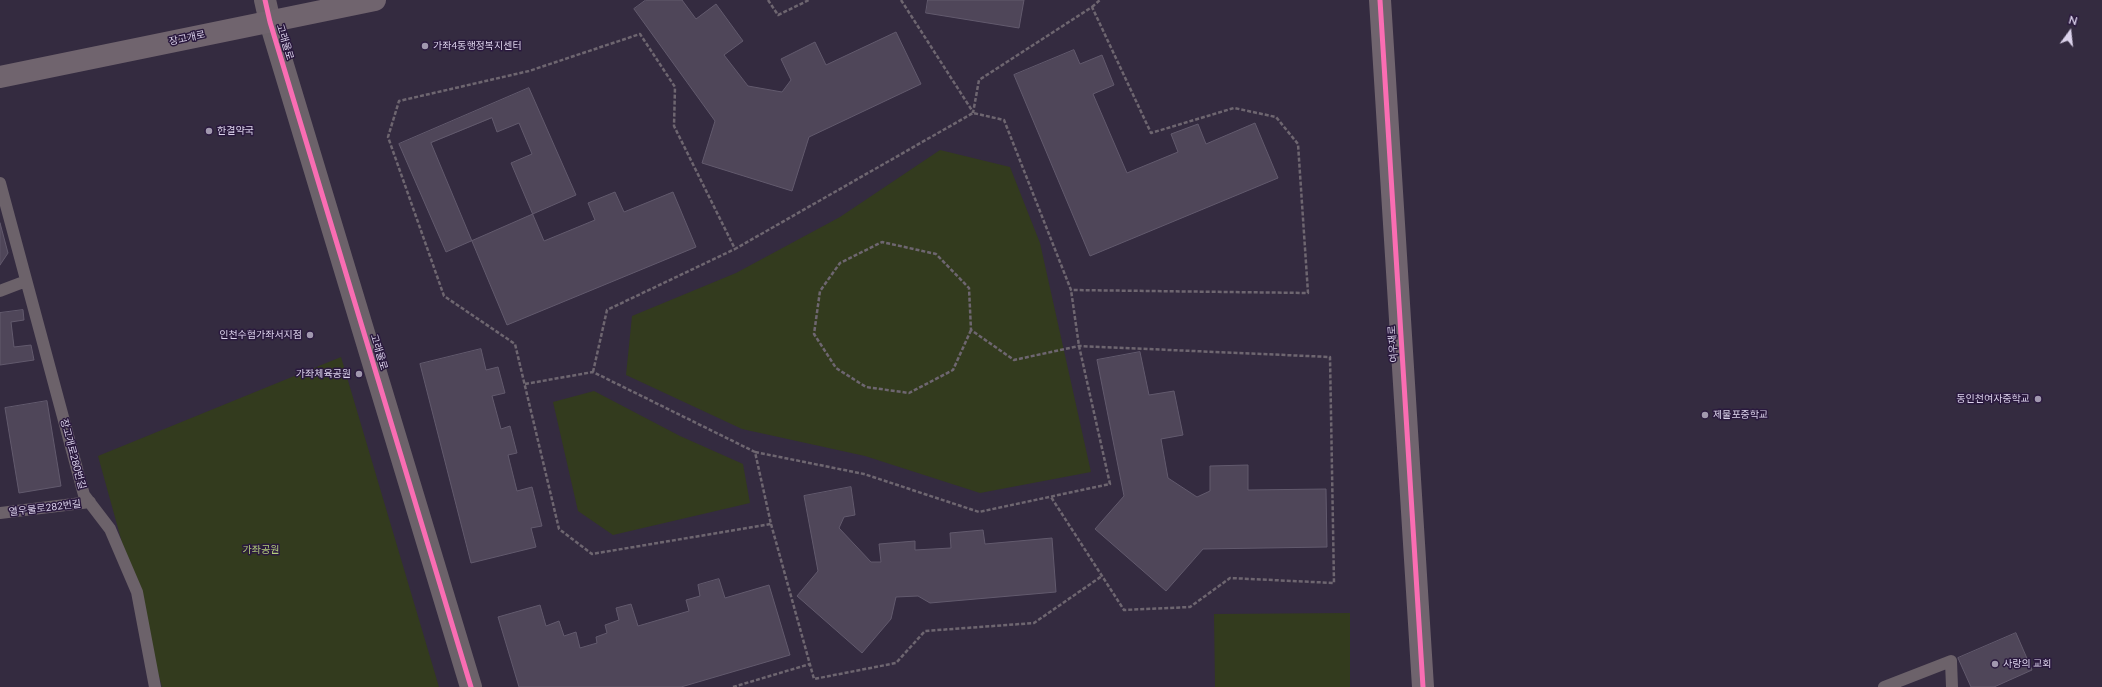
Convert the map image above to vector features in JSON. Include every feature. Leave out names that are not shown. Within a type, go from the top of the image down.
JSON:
[{"type":"street","name":"고래울로","points":[[265,0],[270,22],[471,687]]},
{"type":"street","name":"장고개로","points":[[0,77],[375,0]]},
{"type":"street","name":"여우재로","points":[[1380,0],[1423,687]]},
{"type":"lane","name":"장고개로280번길","points":[[0,183],[84,495],[110,529],[137,592],[156,687]]},
{"type":"lane","points":[[0,291],[26,281]]},
{"type":"lane","name":"열우물로282번길","points":[[0,513],[90,502]]},
{"type":"lane","points":[[1884,687],[1951,661],[1952,687]]},
{"type":"path","points":[[768,0],[778,15],[809,0]]},
{"type":"path","points":[[902,0],[973,113]]},
{"type":"path","points":[[973,113],[979,80],[1100,0]]},
{"type":"path","points":[[1071,290],[1308,292],[1298,144],[1276,117],[1234,108],[1150,133],[1092,6]]},
{"type":"path","points":[[735,249],[674,126],[675,87],[640,34],[528,71],[399,101],[388,137],[444,296],[516,344],[559,529],[592,554],[771,524]]},
{"type":"path","points":[[525,384],[593,372],[755,452],[864,474],[979,512],[1110,484],[1079,346],[1071,290],[1004,120],[973,113],[735,249],[607,310],[593,372]]},
{"type":"path","points":[[882,242],[936,254],[969,288],[971,330],[953,370],[909,393],[866,387],[836,368],[814,334],[820,290],[840,263],[882,242]]},
{"type":"path","points":[[971,330],[1014,360],[1079,346],[1330,357],[1334,583],[1230,578],[1190,607],[1124,610],[1051,497]]},
{"type":"path","points":[[755,452],[771,524],[814,679],[896,663],[925,631],[1034,623],[1102,576]]},
{"type":"path","points":[[733,687],[810,664]]},
{"type":"green space","points":[[940,150],[1010,167],[1040,243],[1091,472],[980,493],[865,456],[742,429],[626,375],[632,316],[736,273],[840,217]]},
{"type":"green space","name":"가좌공원","points":[[341,357],[439,687],[162,687],[98,456]]},
{"type":"green space","points":[[594,391],[680,436],[743,464],[750,503],[613,535],[578,511],[553,402]]},
{"type":"green space","points":[[1350,613],[1350,687],[1215,687],[1214,614]]},
{"type":"building","points":[[646,0],[682,0],[696,19],[716,4],[743,41],[724,55],[748,86],[782,92],[791,80],[781,59],[815,42],[826,65],[896,32],[921,84],[809,137],[792,191],[702,163],[715,121],[634,9]]},
{"type":"building","points":[[928,0],[1024,0],[1019,28],[926,13]]},
{"type":"building","points":[[1074,50],[1080,64],[1102,55],[1114,85],[1093,94],[1127,173],[1178,152],[1171,134],[1198,124],[1206,144],[1255,123],[1278,178],[1090,256],[1014,75]]},
{"type":"building","points":[[529,88],[576,195],[446,252],[399,144]]},
{"type":"building","points":[[492,118],[497,132],[519,123],[532,154],[511,163],[544,241],[595,220],[588,203],[615,192],[624,212],[673,192],[696,247],[507,325],[431,143]]},
{"type":"building","points":[[0,223],[8,253],[0,265]]},
{"type":"building","points":[[23,310],[24,320],[11,322],[14,347],[31,345],[34,360],[0,365],[0,313]]},
{"type":"building","points":[[481,349],[486,370],[498,367],[505,393],[492,396],[501,429],[510,426],[517,453],[508,455],[517,491],[532,487],[542,526],[531,528],[536,547],[471,563],[420,364]]},
{"type":"building","points":[[1140,352],[1149,395],[1174,391],[1183,435],[1161,439],[1168,478],[1197,497],[1210,491],[1210,466],[1248,465],[1248,490],[1326,489],[1327,547],[1203,549],[1166,591],[1095,529],[1124,496],[1097,360]]},
{"type":"building","points":[[47,401],[61,486],[19,493],[5,408]]},
{"type":"building","points":[[851,487],[855,515],[844,517],[839,528],[871,562],[881,562],[879,544],[915,541],[915,550],[951,548],[950,533],[983,530],[985,544],[1052,538],[1056,592],[930,603],[918,596],[896,597],[891,619],[862,653],[797,596],[818,571],[804,496]]},
{"type":"building","points":[[719,579],[725,598],[769,585],[790,655],[681,687],[519,687],[498,617],[540,605],[546,626],[559,621],[564,636],[576,632],[580,648],[597,643],[596,637],[607,633],[605,625],[619,620],[616,608],[631,604],[638,626],[689,611],[686,600],[700,596],[698,585]]},
{"type":"building","name":"사랑의 교회","points":[[2016,633],[2032,670],[1994,687],[1971,687],[1958,658]]},
{"type":"cycle path","points":[[265,0],[270,22],[471,687]]},
{"type":"cycle path","points":[[1380,0],[1423,687]]},
{"type":"place","name":"가좌4동행정복지센터","points":[[425,46]]},
{"type":"place","name":"한결약국","points":[[209,131]]},
{"type":"place","name":"인천수협가좌서지점","points":[[310,335]]},
{"type":"place","name":"가좌체육공원","points":[[359,374]]},
{"type":"place","name":"동인천여자중학교","points":[[2038,399]]},
{"type":"place","name":"제물포중학교","points":[[1705,415]]},
{"type":"place","name":"사랑의 교회","points":[[1995,664]]}]
